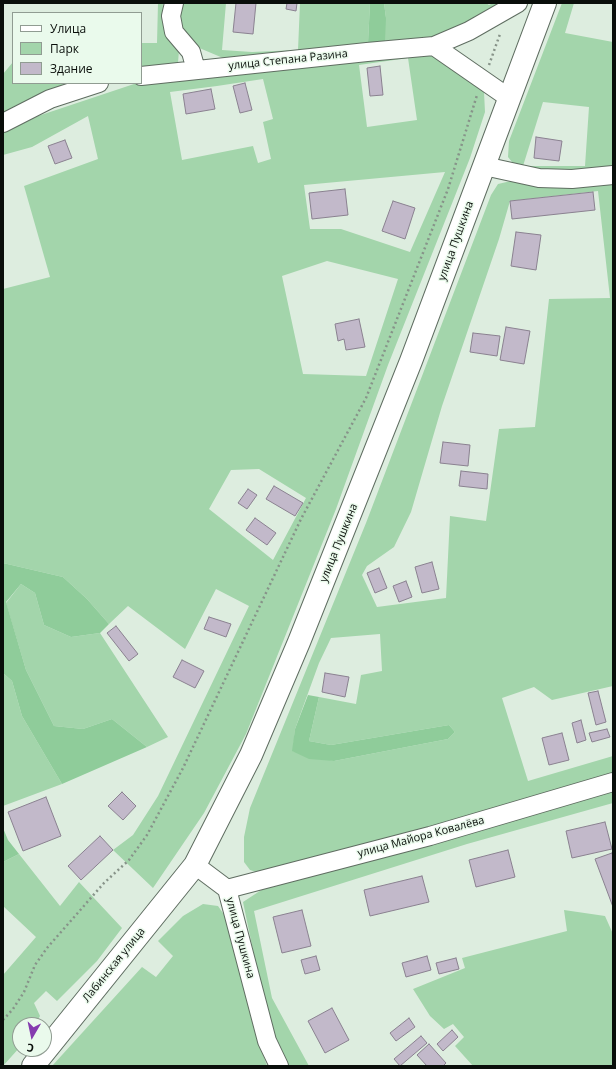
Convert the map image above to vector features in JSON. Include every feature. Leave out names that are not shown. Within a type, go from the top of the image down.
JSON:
[{"type":"main road","name":"улица Пушкина","points":[[195,865],[251,755],[299,642],[411,361],[546,3]]},
{"type":"main road","name":"Лабинская улица","points":[[33,1066],[195,865]]},
{"type":"street","points":[[174,3],[172,16],[174,32],[191,52],[196,70]]},
{"type":"street","name":"улица Степана Разина","points":[[142,76],[434,46],[469,31],[514,5]]},
{"type":"street","points":[[434,46],[509,98]]},
{"type":"street","points":[[3,123],[50,99],[96,84]]},
{"type":"street","points":[[484,166],[539,178],[572,179],[613,175]]},
{"type":"street","name":"улица Майора Ковалёва","points":[[227,889],[430,836],[613,782]]},
{"type":"street","name":"улица Пушкина","points":[[195,865],[227,889],[267,1041],[279,1066]]},
{"type":"path","points":[[3,1020],[13,1009],[24,992],[35,965],[47,948],[104,884],[129,860],[147,834],[183,768],[301,519],[366,398],[448,189],[482,79],[514,5]]},
{"type":"green space","points":[[158,3],[163,3],[162,22],[169,36],[179,50],[178,63],[162,68],[142,71],[142,43],[157,43]]},
{"type":"green space","points":[[178,3],[226,3],[222,50],[252,52],[298,50],[300,3],[370,3],[368,43],[386,18],[384,3],[486,3],[489,5],[493,3],[508,3],[435,41],[252,59],[223,58],[197,47],[180,33]]},
{"type":"green space","points":[[370,3],[384,3],[386,18],[385,41],[368,43]]},
{"type":"green space","points":[[562,3],[574,3],[565,33],[613,42],[613,171],[571,176],[516,167],[508,157],[509,141]],"holes":[[[543,102],[589,107],[585,166],[523,166]]]},
{"type":"green space","points":[[431,50],[484,92],[485,112],[470,158],[388,365],[336,509],[246,734],[204,813],[153,888],[113,850],[133,835],[158,796],[249,606],[216,589],[185,649],[128,606],[109,624],[87,599],[63,577],[3,563],[3,289],[50,277],[24,186],[98,159],[88,116],[32,147],[3,155],[3,132],[26,120],[134,84],[142,84],[142,82]],"holes":[[[408,58],[417,120],[367,127],[359,65]],[[263,79],[273,119],[263,122],[271,159],[258,163],[253,146],[182,160],[170,92]],[[445,172],[410,252],[341,229],[310,229],[304,185]],[[327,261],[398,279],[366,376],[303,374],[282,276]],[[259,469],[306,498],[273,560],[209,509],[231,470]]]},
{"type":"green space","points":[[12,63],[12,84],[64,84],[3,114],[3,74]]},
{"type":"green space","points":[[613,179],[613,686],[552,700],[534,687],[502,698],[528,781],[613,756],[613,775],[262,874],[250,870],[244,862],[244,837],[250,808],[366,523],[491,195],[498,184],[511,181],[535,184]],"holes":[[[598,191],[610,298],[549,299],[535,427],[499,429],[486,521],[450,516],[446,598],[377,607],[362,575],[367,566],[394,547],[411,512],[442,406],[499,239],[510,201]],[[380,634],[382,671],[361,675],[356,704],[319,697],[309,741],[331,745],[449,725],[455,732],[448,739],[334,761],[293,751],[295,729],[319,663],[331,638]]]},
{"type":"green space","points":[[3,563],[63,577],[87,599],[109,624],[100,633],[71,637],[44,625],[35,593],[21,584],[6,602],[26,670],[54,726],[83,729],[112,719],[147,747],[62,784],[22,716],[12,681],[3,673]]},
{"type":"green space","points":[[21,584],[35,593],[44,625],[71,637],[100,633],[168,737],[147,747],[112,719],[83,729],[54,726],[26,670],[6,603]]},
{"type":"green space","points":[[3,673],[12,681],[22,716],[62,784],[3,806]]},
{"type":"green space","points":[[308,695],[319,697],[309,741],[331,745],[449,725],[455,732],[448,739],[334,761],[309,759],[292,751],[295,729]]},
{"type":"green space","points":[[613,788],[613,803],[467,844],[254,911],[272,998],[309,1066],[288,1066],[271,1029],[243,902],[269,885],[337,870]]},
{"type":"green space","points":[[3,828],[8,840],[19,854],[3,862]]},
{"type":"green space","points":[[19,854],[60,906],[79,882],[122,928],[97,961],[57,1001],[46,991],[34,1003],[39,1017],[12,1017],[12,1056],[3,1066],[3,975],[36,937],[3,906],[3,862]]},
{"type":"green space","points":[[203,904],[218,906],[225,916],[254,1029],[267,1066],[52,1066],[142,967],[156,977],[173,956],[158,941],[183,916]]},
{"type":"green space","points":[[564,910],[605,916],[613,934],[613,1066],[473,1066],[455,1046],[464,1037],[453,1024],[444,1029],[430,1016],[413,989],[465,968],[462,958],[567,931]]},
{"type":"building","points":[[236,3],[256,3],[253,34],[233,32]]},
{"type":"building","points":[[287,3],[297,3],[296,11],[286,9]]},
{"type":"building","points":[[380,66],[383,95],[370,96],[367,68]]},
{"type":"building","points":[[245,83],[252,110],[240,113],[233,86]]},
{"type":"building","points":[[211,89],[215,109],[186,114],[183,94]]},
{"type":"building","points":[[536,137],[562,141],[559,161],[534,158]]},
{"type":"building","points":[[65,140],[72,158],[55,164],[48,146]]},
{"type":"building","points":[[345,189],[348,215],[312,219],[309,193]]},
{"type":"building","points":[[593,192],[595,210],[512,219],[510,201]]},
{"type":"building","points":[[393,201],[415,208],[405,239],[382,231]]},
{"type":"building","points":[[516,232],[541,235],[536,270],[511,266]]},
{"type":"building","points":[[359,319],[365,347],[346,350],[344,339],[338,341],[335,324]]},
{"type":"building","points":[[506,327],[530,331],[524,364],[500,360]]},
{"type":"building","points":[[473,333],[500,336],[497,356],[470,352]]},
{"type":"building","points":[[443,442],[470,445],[468,466],[440,463]]},
{"type":"building","points":[[461,471],[488,474],[487,489],[459,486]]},
{"type":"building","points":[[274,486],[303,503],[295,516],[266,499]]},
{"type":"building","points":[[248,489],[257,495],[247,509],[238,503]]},
{"type":"building","points":[[255,518],[276,533],[267,545],[246,530]]},
{"type":"building","points":[[432,562],[439,589],[422,593],[415,567]]},
{"type":"building","points":[[379,568],[387,588],[375,593],[367,573]]},
{"type":"building","points":[[406,581],[412,597],[399,602],[393,586]]},
{"type":"building","points":[[209,617],[231,624],[226,637],[204,629]]},
{"type":"building","points":[[116,626],[138,654],[129,661],[107,633]]},
{"type":"building","points":[[182,660],[204,671],[195,688],[173,677]]},
{"type":"building","points":[[325,673],[349,677],[345,697],[322,692]]},
{"type":"building","points":[[598,691],[606,722],[596,725],[588,693]]},
{"type":"building","points":[[581,720],[586,740],[577,743],[572,723]]},
{"type":"building","points":[[607,729],[610,737],[592,742],[589,733]]},
{"type":"building","points":[[562,733],[569,760],[549,765],[542,738]]},
{"type":"building","points":[[122,792],[136,806],[123,820],[108,806]]},
{"type":"building","points":[[46,797],[61,836],[23,851],[8,812]]},
{"type":"building","points":[[605,822],[612,849],[572,858],[566,831]]},
{"type":"building","points":[[100,836],[113,850],[81,880],[68,866]]},
{"type":"building","points":[[508,850],[515,877],[476,887],[469,860]]},
{"type":"building","points":[[612,853],[613,857],[613,907],[595,859]]},
{"type":"building","points":[[422,876],[429,902],[370,916],[364,890]]},
{"type":"building","points":[[302,910],[311,946],[282,953],[273,917]]},
{"type":"building","points":[[316,956],[320,970],[305,974],[301,960]]},
{"type":"building","points":[[427,956],[431,970],[406,977],[402,963]]},
{"type":"building","points":[[456,958],[459,969],[439,974],[436,963]]},
{"type":"building","points":[[332,1008],[349,1040],[325,1053],[308,1021]]},
{"type":"building","points":[[409,1018],[415,1027],[396,1041],[390,1033]]},
{"type":"building","points":[[452,1030],[458,1037],[443,1051],[437,1044]]},
{"type":"building","points":[[421,1036],[427,1043],[400,1066],[394,1059]]},
{"type":"building","points":[[429,1044],[446,1063],[443,1066],[427,1066],[417,1055]]}]
